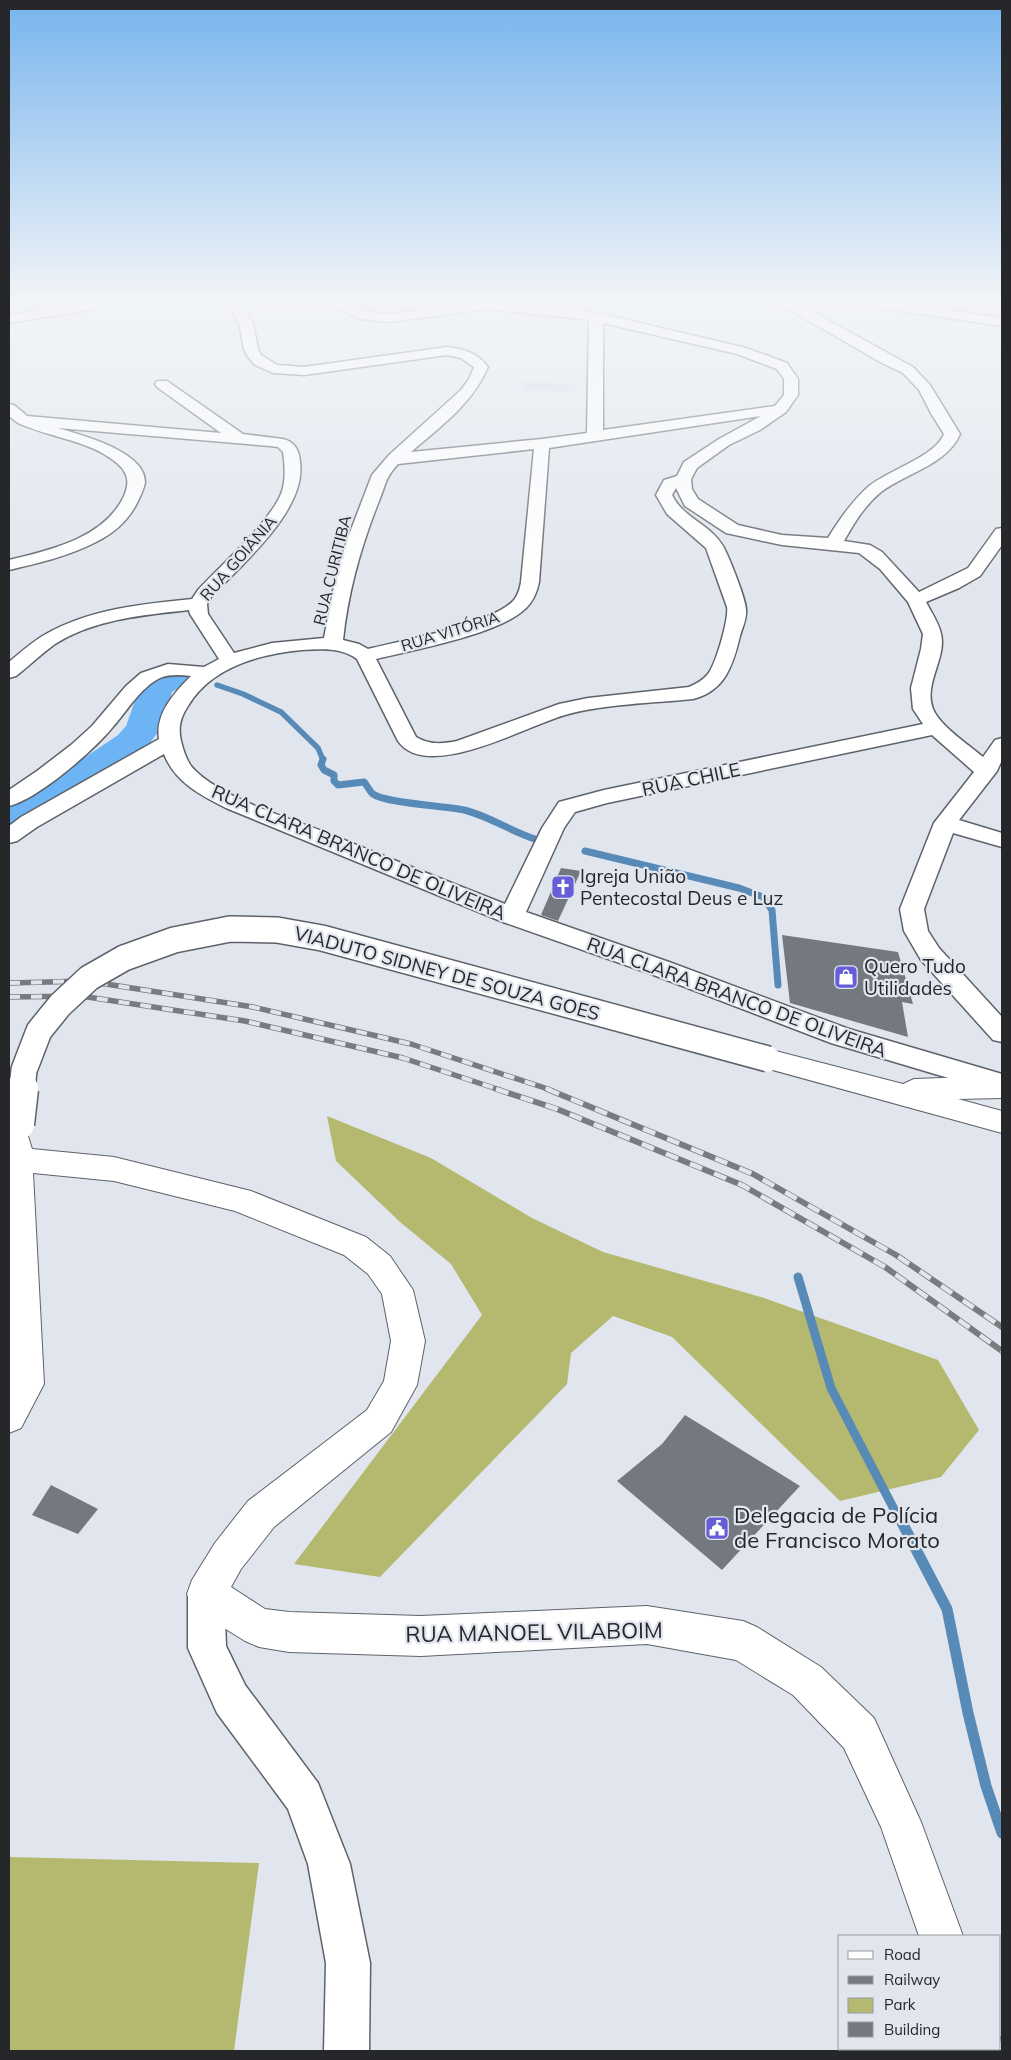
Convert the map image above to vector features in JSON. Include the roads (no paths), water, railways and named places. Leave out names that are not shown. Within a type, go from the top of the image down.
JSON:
[{"type":"main road","name":"VIADUTO SIDNEY DE SOUZA GOES","points":[[9,1417],[27,1384],[24,1274],[13,1160],[24,1070],[39,1031],[60,1005],[89,978],[124,958],[174,940],[230,929],[277,930],[322,938],[884,1092],[1002,1122]]},
{"type":"main road","points":[[884,1092],[1002,1086]]},
{"type":"main road","points":[[13,1160],[114,1169],[240,1200],[355,1246],[379,1265],[397,1290],[408,1341],[400,1385],[379,1421],[261,1514],[228,1556],[206,1594]]},
{"type":"main road","name":"RUA MANOEL VILABOIM","points":[[206,1594],[259,1627],[289,1632],[420,1636],[648,1625],[743,1641],[807,1681],[859,1733],[900,1822],[941,1935]]},
{"type":"street","points":[[183,399],[237,437]]},
{"type":"street","name":"RUA CURITIBA","points":[[333,644],[336,617],[362,518],[380,474],[395,458],[445,416],[460,399]]},
{"type":"street","points":[[594,399],[595,428]]},
{"type":"street","points":[[787,399],[781,409],[755,427],[724,442],[690,465],[683,479],[684,489],[691,502],[732,529],[782,540],[832,544],[864,550],[876,556],[886,565],[916,600],[932,634],[931,650],[921,688],[923,709],[936,728],[986,771]]},
{"type":"street","points":[[832,544],[848,518],[867,494],[885,481],[941,452],[949,444],[952,434],[931,399]]},
{"type":"street","points":[[9,408],[24,420],[88,442],[115,454],[130,466],[136,478],[133,495],[122,516],[98,535],[67,548],[30,560],[9,564]]},
{"type":"street","points":[[395,458],[542,444],[595,428],[630,430],[781,409]]},
{"type":"street","name":"RUA GOIÂNIA","points":[[24,420],[131,431],[237,437],[283,444],[291,451],[290,494],[270,524],[204,594],[198,604],[199,614],[230,661]]},
{"type":"street","name":"RUA VITÓRIA","points":[[365,656],[492,621],[517,607],[527,595],[530,582],[542,444]]},
{"type":"street","points":[[365,656],[408,741],[422,749],[441,750],[462,746],[559,710],[588,704],[693,693],[706,688],[717,677],[725,661],[738,608],[729,588],[720,558],[713,545],[667,506],[664,495],[666,489],[670,483],[683,479]]},
{"type":"street","points":[[916,600],[953,584],[974,572],[1002,532]]},
{"type":"street","points":[[9,672],[52,638],[82,623],[109,615],[198,604]]},
{"type":"street","name":"RUA CLARA BRANCO DE OLIVEIRA","points":[[365,656],[352,648],[333,644],[298,645],[266,650],[230,661],[207,673],[182,695],[169,725],[170,741],[180,766],[203,787],[241,807],[512,916],[660,968],[840,1036],[1002,1086]]},
{"type":"street","points":[[9,799],[64,762],[100,729],[144,679],[166,669],[207,673]]},
{"type":"street","name":"RUA CHILE","points":[[512,916],[553,828],[567,807],[604,797],[936,728]]},
{"type":"street","points":[[9,836],[29,822],[170,741]]},
{"type":"street","points":[[1002,744],[986,771],[945,823],[912,909],[916,931],[930,954],[1002,1033]]},
{"type":"street","points":[[945,823],[1002,840]]},
{"type":"street","points":[[206,1594],[207,1648],[231,1699],[304,1797],[329,1864],[348,1963],[347,2051]]},
{"type":"waterway","points":[[9,815],[78,779],[131,743],[143,728],[157,687],[166,681],[184,677]]},
{"type":"waterway","points":[[217,685],[243,694],[281,712],[318,748],[323,760]]},
{"type":"waterway","points":[[323,760],[321,765],[324,770],[334,775],[334,781],[338,785],[364,782],[372,793],[379,797],[464,810],[535,839]]},
{"type":"waterway","points":[[585,851],[739,888],[763,897],[772,910],[778,985]]},
{"type":"waterway","points":[[798,1277],[831,1388],[897,1515]]},
{"type":"waterway","points":[[897,1513],[947,1609],[968,1713],[986,1786],[1002,1833]]},
{"type":"railway","points":[[9,983],[87,981],[253,1007],[411,1044],[551,1090]]},
{"type":"railway","points":[[9,997],[81,996],[245,1021],[403,1058],[500,1090]]},
{"type":"railway","points":[[496,1089],[557,1109],[742,1185],[885,1267],[1002,1351]]},
{"type":"railway","points":[[547,1089],[753,1174],[896,1255],[1002,1327]]},
{"type":"place","name":"Igreja União Pentecostal Deus e Luz","points":[[563,887]]},
{"type":"place","name":"Quero Tudo Utilidades","points":[[846,977]]},
{"type":"place","name":"Delegacia de Polícia de Francisco Morato","points":[[717,1528]]}]
